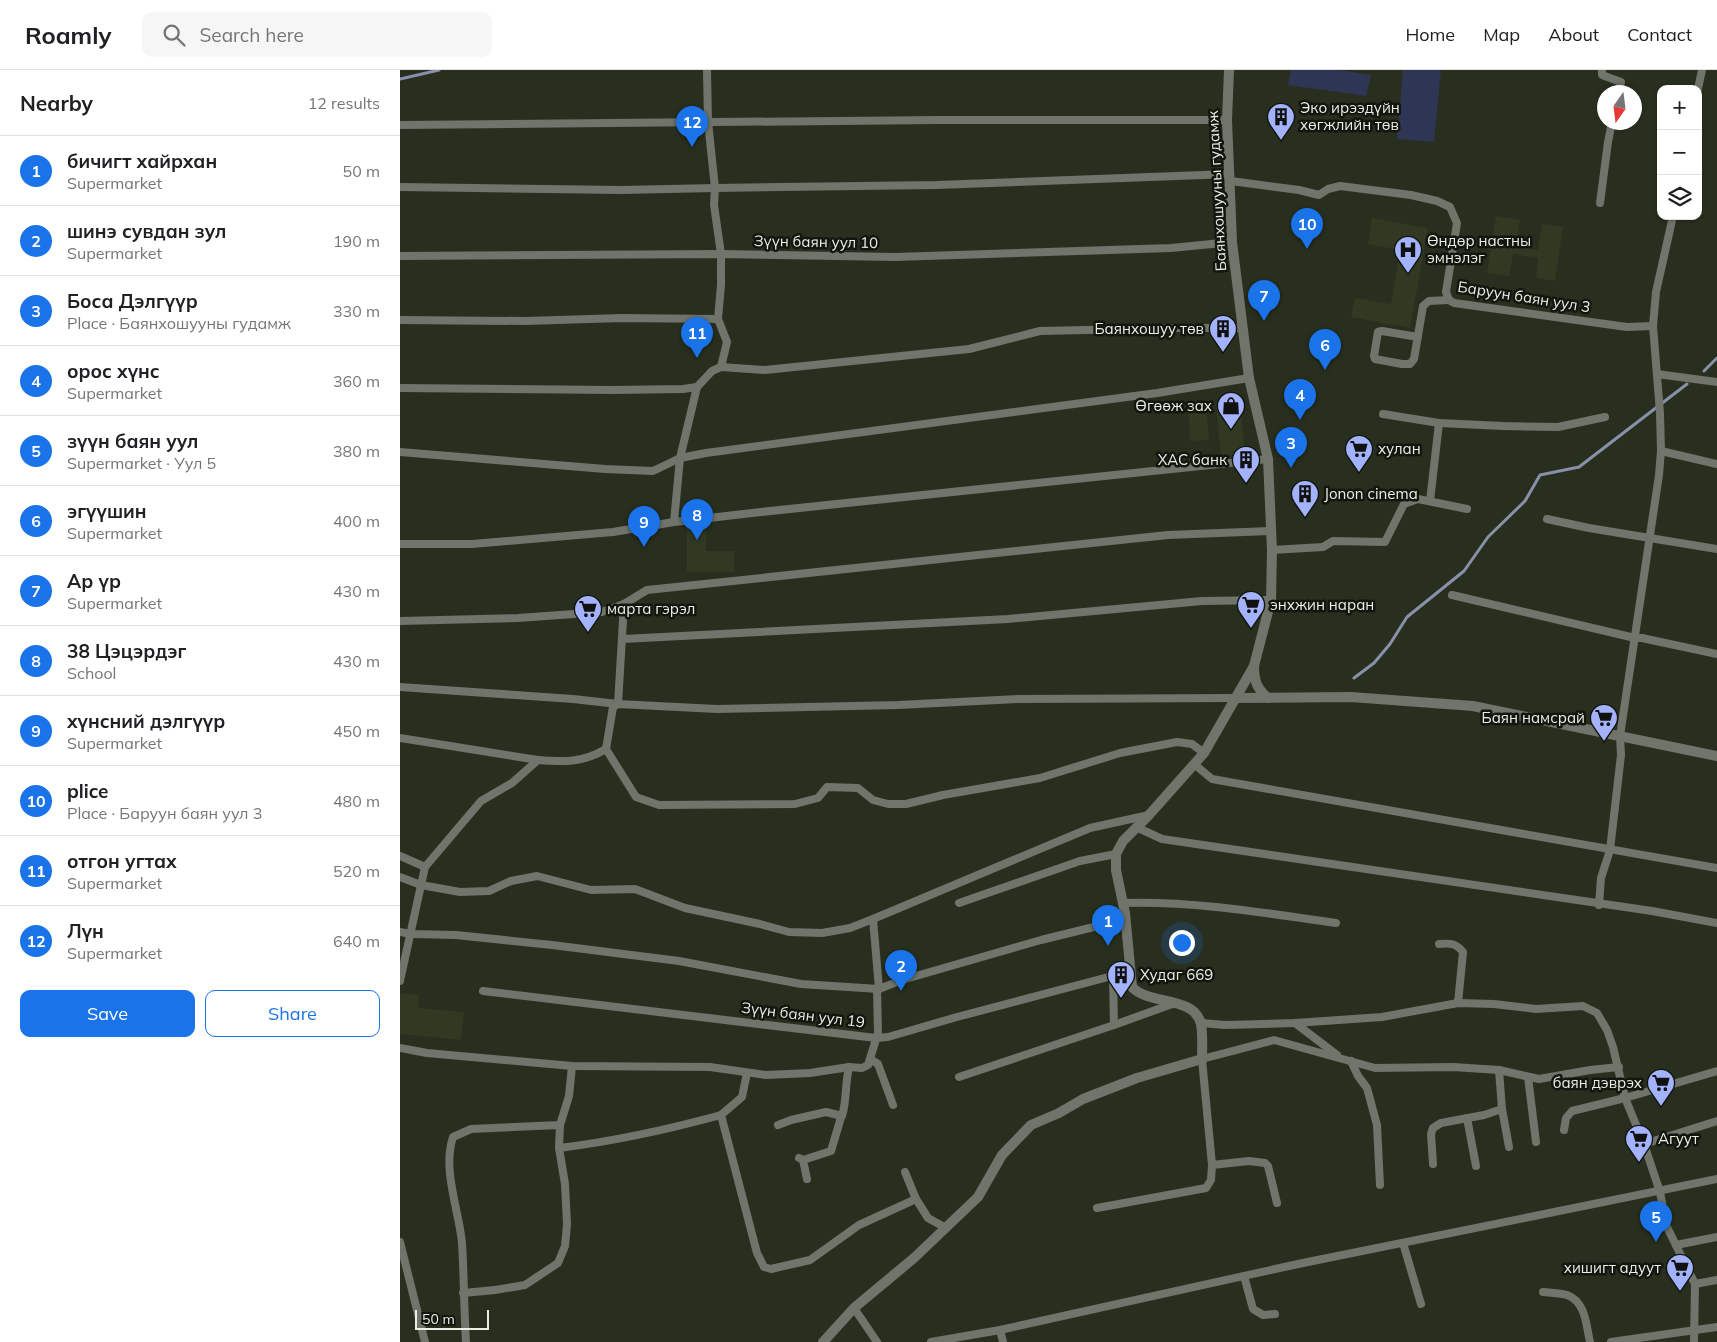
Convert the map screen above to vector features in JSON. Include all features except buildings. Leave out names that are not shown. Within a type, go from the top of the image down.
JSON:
[{"type":"street","points":[[707,70],[708,122],[715,188],[714,205],[721,254],[718,319],[727,342],[721,367]]},
{"type":"street","name":"Баянхошууны гудамж","points":[[1229,70],[1227,120],[1231,177],[1232,242],[1249,378],[1268,459],[1272,550],[1271,600],[1254,666]]},
{"type":"street","points":[[1602,70],[1602,75],[1621,82],[1620,85]]},
{"type":"street","points":[[1699,85],[1702,70]]},
{"type":"street","points":[[400,125],[938,120],[1227,120]]},
{"type":"street","points":[[1600,203],[1610,130]]},
{"type":"street","points":[[400,187],[621,190],[937,185],[1231,177]]},
{"type":"street","name":"Баруун баян уул 3","points":[[1231,177],[1319,195],[1328,189],[1340,186],[1402,194],[1437,201],[1450,207],[1457,223],[1446,292],[1449,300],[1454,303],[1627,327],[1653,326]]},
{"type":"street","points":[[1599,905],[1600,878],[1610,850],[1621,755],[1620,736],[1651,538],[1661,451],[1653,326],[1656,292],[1671,220]]},
{"type":"street","name":"Зүүн баян уул 10","points":[[400,256],[721,254],[895,257],[1171,248],[1232,242]]},
{"type":"street","points":[[1418,337],[1378,332],[1375,359],[1410,364],[1414,359],[1418,337],[1423,306],[1429,301],[1449,300]]},
{"type":"street","points":[[400,320],[718,319]]},
{"type":"street","points":[[674,522],[680,458],[697,387],[712,371],[721,367],[765,370],[969,349],[1040,331],[1244,328]]},
{"type":"street","points":[[1657,374],[1717,382]]},
{"type":"street","points":[[400,452],[605,469],[653,471],[680,458],[706,453],[1147,394],[1249,378]]},
{"type":"street","points":[[400,388],[613,390],[697,387]]},
{"type":"street","points":[[1383,414],[1439,423],[1558,427],[1605,417]]},
{"type":"street","points":[[1430,501],[1439,423]]},
{"type":"street","points":[[1661,451],[1717,464]]},
{"type":"street","points":[[400,544],[472,544],[613,532],[674,522],[1268,459]]},
{"type":"street","points":[[1272,550],[1323,547],[1333,541],[1385,542],[1404,504],[1418,499],[1467,509]]},
{"type":"street","points":[[1547,518],[1717,549]]},
{"type":"street","points":[[400,621],[518,618],[602,612],[624,604],[647,590],[1168,536],[1270,531]]},
{"type":"street","points":[[1452,595],[1635,638],[1717,654]]},
{"type":"street","points":[[623,639],[1008,619],[1202,601],[1271,600]]},
{"type":"street","points":[[618,704],[624,604]]},
{"type":"street","points":[[1097,1208],[1206,1188],[1211,1180],[1212,1166],[1200,1023],[1196,1012],[1184,1005],[1138,994],[1132,987],[1125,908],[1116,870],[1116,854],[1122,842],[1204,754],[1254,666]]},
{"type":"street","points":[[1254,666],[1256,684],[1260,692],[1268,698]]},
{"type":"street","points":[[400,687],[618,704],[717,709],[898,705],[1020,699],[1351,697],[1473,706],[1717,756]]},
{"type":"street","points":[[618,704],[613,707],[606,749],[636,798],[659,805],[795,804],[818,798],[827,787],[846,786],[858,788],[873,800],[888,804],[906,804],[943,795],[1040,778],[1120,754],[1177,742],[1192,744],[1204,754]]},
{"type":"street","points":[[400,738],[538,760],[566,762],[593,756],[606,749]]},
{"type":"street","points":[[400,981],[426,867],[481,802],[512,782],[538,760]]},
{"type":"street","points":[[1194,764],[1212,779],[1717,868]]},
{"type":"street","points":[[400,877],[421,885],[460,892],[489,890],[511,881],[537,876],[590,890],[635,889],[685,908],[796,933],[822,933],[850,928],[873,919],[1090,828],[1149,815]]},
{"type":"street","points":[[1136,827],[1162,840],[1599,905],[1652,911],[1717,923]]},
{"type":"street","points":[[959,903],[1080,861],[1116,854]]},
{"type":"street","points":[[400,856],[426,867]]},
{"type":"street","points":[[400,932],[456,935],[562,946],[679,961],[801,984],[878,989],[902,980],[1022,945],[1110,923],[1125,908],[1145,903],[1222,907],[1336,923]]},
{"type":"street","points":[[400,1048],[427,1053],[572,1066],[710,1067],[766,1075],[801,1074],[849,1067],[862,1068],[868,1065],[878,1033],[878,989],[873,919]]},
{"type":"street","points":[[1439,944],[1451,943],[1458,946],[1463,952],[1458,1003]]},
{"type":"street","name":"Зүүн баян уул 19","points":[[483,991],[876,1038],[888,1037],[1131,971]]},
{"type":"street","points":[[1113,976],[1114,1025]]},
{"type":"street","points":[[959,1078],[1175,1003]]},
{"type":"street","points":[[1200,1023],[1225,1025],[1295,1023],[1382,1017],[1458,1003],[1494,1004],[1536,1010],[1583,1006],[1597,1012],[1607,1030],[1619,1067],[1625,1098],[1644,1144],[1660,1192],[1666,1225],[1695,1284],[1694,1342]]},
{"type":"street","points":[[1295,1023],[1342,1058]]},
{"type":"street","points":[[823,1342],[854,1308],[914,1258],[978,1197],[1002,1155],[1031,1125],[1059,1113],[1083,1099],[1137,1078],[1274,1040],[1375,1068],[1454,1067],[1499,1070],[1539,1079],[1619,1067]]},
{"type":"street","points":[[870,1060],[878,1064],[893,1105]]},
{"type":"street","points":[[1351,1061],[1358,1076],[1367,1088],[1377,1124],[1380,1185]]},
{"type":"street","points":[[463,1292],[495,1290],[525,1285],[558,1263],[565,1246],[567,1224],[565,1184],[559,1148],[560,1125],[569,1096],[572,1066]]},
{"type":"street","points":[[807,1180],[801,1159],[831,1151],[845,1105],[846,1079],[849,1067]]},
{"type":"street","points":[[1499,1070],[1502,1109],[1509,1147]]},
{"type":"street","points":[[1564,1130],[1566,1118],[1572,1112],[1717,1070]]},
{"type":"street","points":[[559,1148],[608,1142],[667,1130],[721,1115],[742,1097],[747,1073]]},
{"type":"street","points":[[1528,1077],[1536,1142]]},
{"type":"street","points":[[1433,1164],[1433,1128],[1441,1123],[1484,1116],[1502,1109]]},
{"type":"street","points":[[778,1125],[826,1112],[842,1116],[842,1114]]},
{"type":"street","points":[[721,1115],[757,1253],[764,1267],[771,1269],[810,1260],[859,1225],[916,1199]]},
{"type":"street","points":[[1467,1118],[1476,1166]]},
{"type":"street","points":[[1644,1144],[1717,1121]]},
{"type":"street","points":[[466,1342],[462,1241],[452,1190],[449,1148],[453,1137],[471,1128],[560,1125]]},
{"type":"street","points":[[1212,1166],[1250,1161],[1265,1163],[1268,1166],[1278,1203]]},
{"type":"street","points":[[905,1172],[916,1199],[928,1218],[946,1228]]},
{"type":"street","points":[[931,1342],[1000,1330],[1244,1276],[1717,1179]]},
{"type":"street","points":[[1676,1245],[1717,1237]]},
{"type":"street","points":[[400,1242],[424,1342]]},
{"type":"street","points":[[1404,1243],[1421,1304]]},
{"type":"street","points":[[1244,1276],[1253,1309],[1263,1315],[1275,1314]]},
{"type":"street","points":[[1695,1284],[1717,1280]]},
{"type":"street","points":[[1544,1292],[1567,1295],[1577,1301],[1583,1308],[1590,1342]]},
{"type":"street","points":[[854,1308],[877,1342]]},
{"type":"street","points":[[1611,1342],[1717,1327]]},
{"type":"street","points":[[1000,1330],[1003,1342]]},
{"type":"shaded area","points":[[1291,70],[1338,70],[1371,75],[1366,96],[1288,85]]},
{"type":"shaded area","points":[[1403,70],[1441,70],[1434,142],[1397,139]]},
{"type":"shaded area","points":[[1496,216],[1520,220],[1516,246],[1538,250],[1542,224],[1563,227],[1555,281],[1536,278],[1538,258],[1513,254],[1509,276],[1487,273]]},
{"type":"shaded area","name":"Өндөр настны эмнэлэг","points":[[1372,218],[1428,228],[1410,328],[1351,317],[1355,298],[1391,304],[1400,250],[1368,244]]},
{"type":"shaded area","points":[[1206,403],[1209,440],[1190,441],[1188,404]]},
{"type":"shaded area","name":"Өгөөж зах","points":[[1240,405],[1245,454],[1221,456],[1216,407]]},
{"type":"shaded area","points":[[687,528],[706,528],[706,551],[734,551],[734,572],[687,572]]},
{"type":"shaded area","points":[[400,993],[419,995],[418,1008],[464,1012],[461,1040],[400,1034]]},
{"type":"waterway","points":[[400,79],[439,70]]},
{"type":"waterway","points":[[1704,371],[1717,358]]},
{"type":"waterway","points":[[1354,678],[1374,663],[1390,644],[1407,617],[1464,571],[1488,537],[1525,501],[1540,475],[1579,467],[1687,384]]},
{"type":"place","name":"Эко ирээдүйн хөгжлийн төв","points":[[1281,141]]},
{"type":"place","name":"Лүн","points":[[692,147]]},
{"type":"place","name":"plice","points":[[1307,249]]},
{"type":"place","name":"Өндөр настны эмнэлэг","points":[[1408,274]]},
{"type":"place","name":"Ар үр","points":[[1264,321]]},
{"type":"place","name":"Баянхошуу төв","points":[[1223,353]]},
{"type":"place","name":"отгон угтах","points":[[697,358]]},
{"type":"place","name":"эгүүшин","points":[[1325,370]]},
{"type":"place","name":"орос хүнс","points":[[1300,420]]},
{"type":"place","name":"Өгөөж зах","points":[[1231,430]]},
{"type":"place","name":"Боса Дэлгүүр","points":[[1291,468]]},
{"type":"place","name":"хулан","points":[[1359,473]]},
{"type":"place","name":"ХАС банк","points":[[1246,484]]},
{"type":"place","name":"Jonon cinema","points":[[1305,518]]},
{"type":"place","name":"38 Цэцэрдэг","points":[[697,540]]},
{"type":"place","name":"хүнсний дэлгүүр","points":[[644,547]]},
{"type":"place","name":"энхжин наран","points":[[1251,629]]},
{"type":"place","name":"марта гэрэл","points":[[588,633]]},
{"type":"place","name":"Баян намсрай","points":[[1604,742]]},
{"type":"place","name":"бичигт хайрхан","points":[[1108,946]]},
{"type":"place","name":"шинэ сувдан зул","points":[[901,991]]},
{"type":"place","name":"Худаг 669","points":[[1121,999]]},
{"type":"place","name":"баян дэврэх","points":[[1661,1107]]},
{"type":"place","name":"Агуут","points":[[1639,1163]]},
{"type":"place","name":"зүүн баян уул","points":[[1656,1242]]},
{"type":"place","name":"хишигт адуут","points":[[1680,1292]]}]
